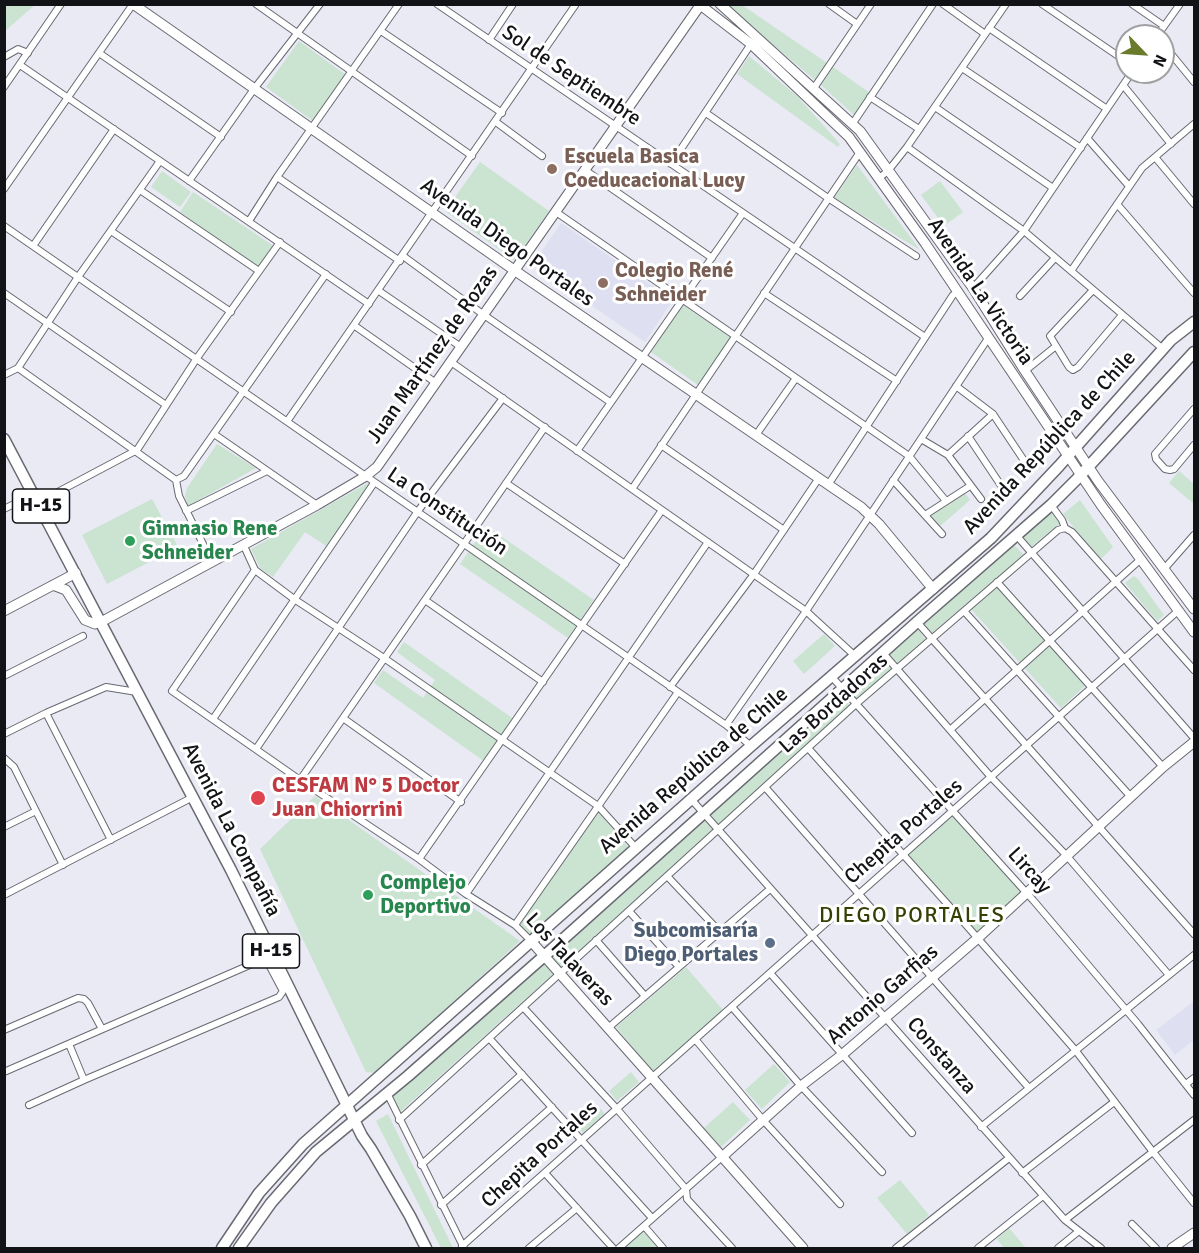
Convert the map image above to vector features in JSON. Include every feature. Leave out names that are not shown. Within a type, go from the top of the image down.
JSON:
[{"type":"main road","name":"Avenida República de Chile","points":[[222,1248],[259,1192],[303,1144],[854,655],[991,538],[1068,456],[1171,340],[1194,322]]},
{"type":"main road","name":"Avenida República de Chile","points":[[239,1248],[288,1182],[316,1152],[545,955],[1051,505],[1194,352]]},
{"type":"main road","name":"Avenida La Compañía","points":[[4,439],[193,798],[269,956],[346,1106],[426,1248]]},
{"type":"street","points":[[4,87],[62,4]]},
{"type":"street","points":[[256,4],[472,156]]},
{"type":"street","points":[[189,181],[320,4]]},
{"type":"street","points":[[249,221],[277,177],[399,4]]},
{"type":"street","points":[[489,40],[513,4]]},
{"type":"street","points":[[288,420],[576,4]]},
{"type":"street","name":"Avenida La Victoria","points":[[720,4],[853,123],[973,288],[1089,466],[1194,609]]},
{"type":"street","points":[[829,4],[857,24]]},
{"type":"street","points":[[814,88],[871,4]]},
{"type":"street","points":[[853,123],[933,4]]},
{"type":"street","points":[[943,4],[1107,109]]},
{"type":"street","points":[[879,178],[888,171],[907,147],[1006,4]]},
{"type":"street","points":[[1042,4],[1115,54]]},
{"type":"street","points":[[1132,4],[1161,24]]},
{"type":"street","points":[[1165,24],[1180,4]]},
{"type":"street","points":[[4,189],[133,5]]},
{"type":"street","name":"Avenida Diego Portales","points":[[133,5],[432,214],[870,514],[933,589]]},
{"type":"street","name":"Avenida La Victoria","points":[[700,5],[751,44],[845,133],[860,152],[989,337],[1081,475],[1194,632]]},
{"type":"street","name":"Juan Martínez de Rozas","points":[[101,622],[370,479],[700,5]]},
{"type":"street","name":"Sol de Septiembre","points":[[441,6],[925,337]]},
{"type":"street","points":[[381,31],[502,113]]},
{"type":"street","points":[[671,164],[751,44]]},
{"type":"street","points":[[4,57],[18,49],[28,53]]},
{"type":"street","points":[[99,53],[221,137]]},
{"type":"street","points":[[1175,59],[1194,82]]},
{"type":"street","points":[[20,65],[369,304]]},
{"type":"street","points":[[962,68],[1081,148]]},
{"type":"street","points":[[973,288],[1024,231],[1123,86],[1171,144]]},
{"type":"street","points":[[870,97],[919,129]]},
{"type":"street","points":[[935,106],[1053,188]]},
{"type":"street","points":[[706,113],[916,256]]},
{"type":"street","points":[[496,122],[542,156]]},
{"type":"street","points":[[1071,271],[1142,168],[1194,124]]},
{"type":"street","points":[[33,246],[114,129]]},
{"type":"street","points":[[1087,138],[1129,186]]},
{"type":"street","points":[[907,147],[1024,231],[1163,349]]},
{"type":"street","points":[[632,489],[860,152]]},
{"type":"street","points":[[1155,157],[1194,204]]},
{"type":"street","points":[[4,375],[18,368],[78,277],[160,161]]},
{"type":"street","points":[[585,170],[712,258]]},
{"type":"street","points":[[277,177],[610,402]]},
{"type":"street","points":[[140,190],[260,271]]},
{"type":"street","points":[[1117,204],[1194,294]]},
{"type":"street","points":[[556,212],[909,456],[946,501]]},
{"type":"street","points":[[578,451],[742,213]]},
{"type":"street","name":"La Constitución","points":[[4,226],[288,420],[726,725],[751,746]]},
{"type":"street","points":[[111,231],[231,312]]},
{"type":"street","points":[[4,509],[37,498],[137,450],[197,358],[279,242]]},
{"type":"street","points":[[1020,296],[1055,258]]},
{"type":"street","points":[[177,480],[184,476],[326,274]]},
{"type":"street","points":[[1093,290],[1050,336],[1069,367],[1073,370],[1078,367],[1122,315]]},
{"type":"street","points":[[379,291],[461,347]]},
{"type":"street","points":[[828,485],[953,295],[958,292]]},
{"type":"street","points":[[4,293],[166,405]]},
{"type":"street","points":[[764,294],[897,381]]},
{"type":"street","points":[[355,326],[436,383]]},
{"type":"street","points":[[726,725],[806,611],[989,337]]},
{"type":"street","points":[[1025,371],[1056,346]]},
{"type":"street","points":[[451,362],[806,611],[854,655]]},
{"type":"street","points":[[18,368],[177,480],[179,496],[212,562]]},
{"type":"street","points":[[756,435],[796,378]]},
{"type":"street","points":[[956,386],[993,414],[1029,468]]},
{"type":"street","points":[[256,749],[418,511],[503,398]]},
{"type":"street","points":[[1194,409],[1155,454],[1156,459],[1165,469],[1174,469],[1194,445]]},
{"type":"street","points":[[948,455],[993,414]]},
{"type":"street","points":[[300,780],[545,427]]},
{"type":"street","points":[[214,434],[317,506]]},
{"type":"street","points":[[968,436],[1002,487]]},
{"type":"street","points":[[921,439],[948,455],[981,499]]},
{"type":"street","points":[[661,446],[784,530]]},
{"type":"street","points":[[186,511],[267,471]]},
{"type":"street","points":[[670,687],[754,574],[819,478]]},
{"type":"street","points":[[213,719],[294,599],[370,479]]},
{"type":"street","points":[[893,480],[942,534]]},
{"type":"street","points":[[507,483],[625,564]]},
{"type":"street","points":[[925,515],[970,486]]},
{"type":"street","points":[[1051,505],[1065,528],[1072,532],[1194,670]]},
{"type":"street","points":[[419,859],[461,802],[662,510]]},
{"type":"street","name":"Las Bordadoras","points":[[399,1120],[856,705],[1058,530],[1065,528]]},
{"type":"street","points":[[1016,535],[1194,740]]},
{"type":"street","points":[[1165,568],[1194,535]]},
{"type":"street","points":[[466,894],[708,542]]},
{"type":"street","points":[[244,546],[255,570],[598,806],[636,848]]},
{"type":"street","points":[[950,730],[1141,559]]},
{"type":"street","name":"Los Talaveras","points":[[255,570],[172,691],[419,859],[466,894],[515,925],[545,955],[803,1248]]},
{"type":"street","points":[[4,611],[76,573]]},
{"type":"street","points":[[997,582],[1163,767]]},
{"type":"street","points":[[53,585],[66,590],[85,620],[95,624],[101,622]]},
{"type":"street","points":[[425,600],[543,682]]},
{"type":"street","name":"Chepita Portales","points":[[463,1247],[1179,610]]},
{"type":"street","points":[[964,611],[1131,797]]},
{"type":"street","points":[[917,622],[1100,825],[1194,934]]},
{"type":"street","points":[[4,676],[83,636]]},
{"type":"street","points":[[883,653],[992,777],[1066,855],[1169,975]]},
{"type":"street","name":"Lircay","points":[[831,676],[1026,893],[1126,1010],[1194,1095]]},
{"type":"street","points":[[4,734],[106,687],[138,692]]},
{"type":"street","points":[[515,925],[678,692]]},
{"type":"street","points":[[46,713],[111,840]]},
{"type":"street","points":[[343,718],[461,802]]},
{"type":"street","name":"Antonio Garfias","points":[[619,1248],[801,1086],[843,1054],[978,938],[1194,740]]},
{"type":"street","points":[[808,748],[1076,1051],[1194,1203]]},
{"type":"street","points":[[4,758],[14,767],[63,865]]},
{"type":"street","points":[[4,772],[14,767]]},
{"type":"street","points":[[765,787],[1029,1088]]},
{"type":"street","points":[[4,895],[193,798]]},
{"type":"street","name":"Constanza","points":[[690,800],[705,814],[1065,1220],[1101,1248]]},
{"type":"street","points":[[4,827],[36,811]]},
{"type":"street","points":[[667,876],[720,932]]},
{"type":"street","points":[[608,1028],[770,889]]},
{"type":"street","points":[[629,911],[679,967]]},
{"type":"street","points":[[596,940],[645,996]]},
{"type":"street","points":[[981,1127],[1194,955]]},
{"type":"street","points":[[4,1072],[269,956],[283,991],[279,997],[84,1080],[29,1106]]},
{"type":"street","points":[[770,973],[912,1133]]},
{"type":"street","points":[[4,1030],[78,998],[88,1003],[102,1029]]},
{"type":"street","points":[[523,1007],[617,1109],[686,1189],[687,1199],[732,1248]]},
{"type":"street","points":[[732,1007],[801,1086],[882,1172]]},
{"type":"street","points":[[489,1038],[652,1218]]},
{"type":"street","points":[[695,1039],[763,1120],[840,1204]]},
{"type":"street","points":[[69,1044],[84,1080]]},
{"type":"street","points":[[421,1165],[522,1074]]},
{"type":"street","points":[[1186,1084],[1194,1078]]},
{"type":"street","points":[[387,1093],[463,1247]]},
{"type":"street","points":[[1022,1173],[1114,1102]]},
{"type":"street","points":[[441,1205],[552,1107]]},
{"type":"street","points":[[1065,1220],[1194,1120]]},
{"type":"street","points":[[896,1248],[1009,1158]]},
{"type":"street","points":[[544,1173],[613,1248]]},
{"type":"street","points":[[978,1248],[1043,1196]]},
{"type":"street","points":[[529,1248],[577,1208]]},
{"type":"street","points":[[1132,1224],[1156,1248]]},
{"type":"street","points":[[644,1226],[663,1248]]},
{"type":"street","points":[[1058,1248],[1079,1231]]},
{"type":"street","points":[[1172,1248],[1194,1233]]},
{"type":"shaded area","name":"Colegio René Schneider","points":[[561,223],[673,300],[645,342],[532,265]]},
{"type":"shaded area","points":[[1194,1001],[1194,1040],[1175,1055],[1156,1030]]},
{"type":"green space","points":[[5,4],[35,4],[35,5],[5,31]]},
{"type":"green space","points":[[726,5],[742,5],[827,63],[815,80]]},
{"type":"green space","points":[[299,41],[346,75],[313,121],[266,87]]},
{"type":"green space","points":[[749,56],[797,96],[840,144],[838,147],[737,74]]},
{"type":"green space","points":[[833,67],[870,93],[854,115],[821,85]]},
{"type":"green space","points":[[480,162],[549,211],[514,260],[445,211]]},
{"type":"green space","points":[[857,165],[920,250],[834,198]]},
{"type":"green space","points":[[162,171],[191,192],[180,207],[151,187]]},
{"type":"green space","points":[[940,181],[963,212],[944,226],[921,195]]},
{"type":"green space","points":[[193,192],[275,247],[259,268],[180,212]]},
{"type":"green space","points":[[683,305],[731,338],[698,385],[651,352]]},
{"type":"green space","points":[[217,444],[256,468],[188,506],[185,496],[187,488]]},
{"type":"green space","points":[[1179,471],[1194,484],[1194,504],[1169,483]]},
{"type":"green space","points":[[368,483],[370,486],[326,546],[305,532],[273,577],[260,568],[251,549]]},
{"type":"green space","points":[[962,489],[970,500],[938,528],[924,512]]},
{"type":"green space","name":"Gimnasio Rene Schneider","points":[[152,499],[178,547],[107,584],[82,535]]},
{"type":"green space","points":[[1080,500],[1113,547],[1100,560],[1063,514]]},
{"type":"green space","points":[[1051,511],[1060,523],[1031,547],[1022,535]]},
{"type":"green space","points":[[486,526],[594,600],[568,638],[460,564]]},
{"type":"green space","points":[[1012,543],[1024,555],[932,633],[922,623]]},
{"type":"green space","points":[[1134,576],[1164,615],[1157,621],[1125,583]]},
{"type":"green space","points":[[996,583],[1087,684],[1061,708],[968,606]]},
{"type":"green space","points":[[917,628],[926,640],[898,664],[888,652]]},
{"type":"green space","points":[[824,634],[835,646],[804,674],[793,661]]},
{"type":"green space","points":[[404,642],[515,720],[485,762],[374,683],[383,670],[423,698],[435,680],[397,652]]},
{"type":"green space","points":[[883,659],[892,670],[857,700],[848,689]]},
{"type":"green space","points":[[841,696],[850,705],[718,825],[710,813]]},
{"type":"green space","name":"Complejo Deportivo","points":[[315,796],[520,941],[375,1073],[366,1072],[260,849]]},
{"type":"green space","points":[[597,811],[629,848],[531,935],[519,924]]},
{"type":"green space","points":[[952,812],[1023,893],[977,936],[903,855]]},
{"type":"green space","points":[[704,820],[713,829],[560,968],[552,956]]},
{"type":"green space","points":[[544,961],[553,974],[399,1113],[391,1095]]},
{"type":"green space","points":[[686,967],[723,1010],[653,1072],[616,1027]]},
{"type":"green space","points":[[774,1064],[790,1082],[762,1109],[745,1090]]},
{"type":"green space","points":[[631,1072],[639,1082],[617,1101],[609,1091]]},
{"type":"green space","points":[[733,1102],[750,1120],[721,1147],[704,1128]]},
{"type":"green space","points":[[596,1104],[605,1114],[583,1133],[574,1123]]},
{"type":"green space","points":[[388,1114],[453,1248],[441,1248],[376,1121]]},
{"type":"green space","points":[[900,1180],[929,1215],[907,1234],[877,1198]]},
{"type":"green space","points":[[644,1226],[663,1248],[619,1248]]},
{"type":"green space","points":[[1009,1228],[1026,1248],[1004,1248],[997,1239]]},
{"type":"place","name":"Escuela Basica Coeducacional Lucy","points":[[552,169]]},
{"type":"place","name":"Colegio René Schneider","points":[[603,283]]},
{"type":"place","name":"Gimnasio Rene Schneider","points":[[130,541]]},
{"type":"place","name":"CESFAM N° 5 Doctor Juan Chiorrini","points":[[258,798]]},
{"type":"place","name":"Complejo Deportivo","points":[[368,895]]},
{"type":"place","name":"Subcomisaría Diego Portales","points":[[770,943]]},
{"type":"district","name":"DIEGO PORTALES","points":[[912,916]]}]
